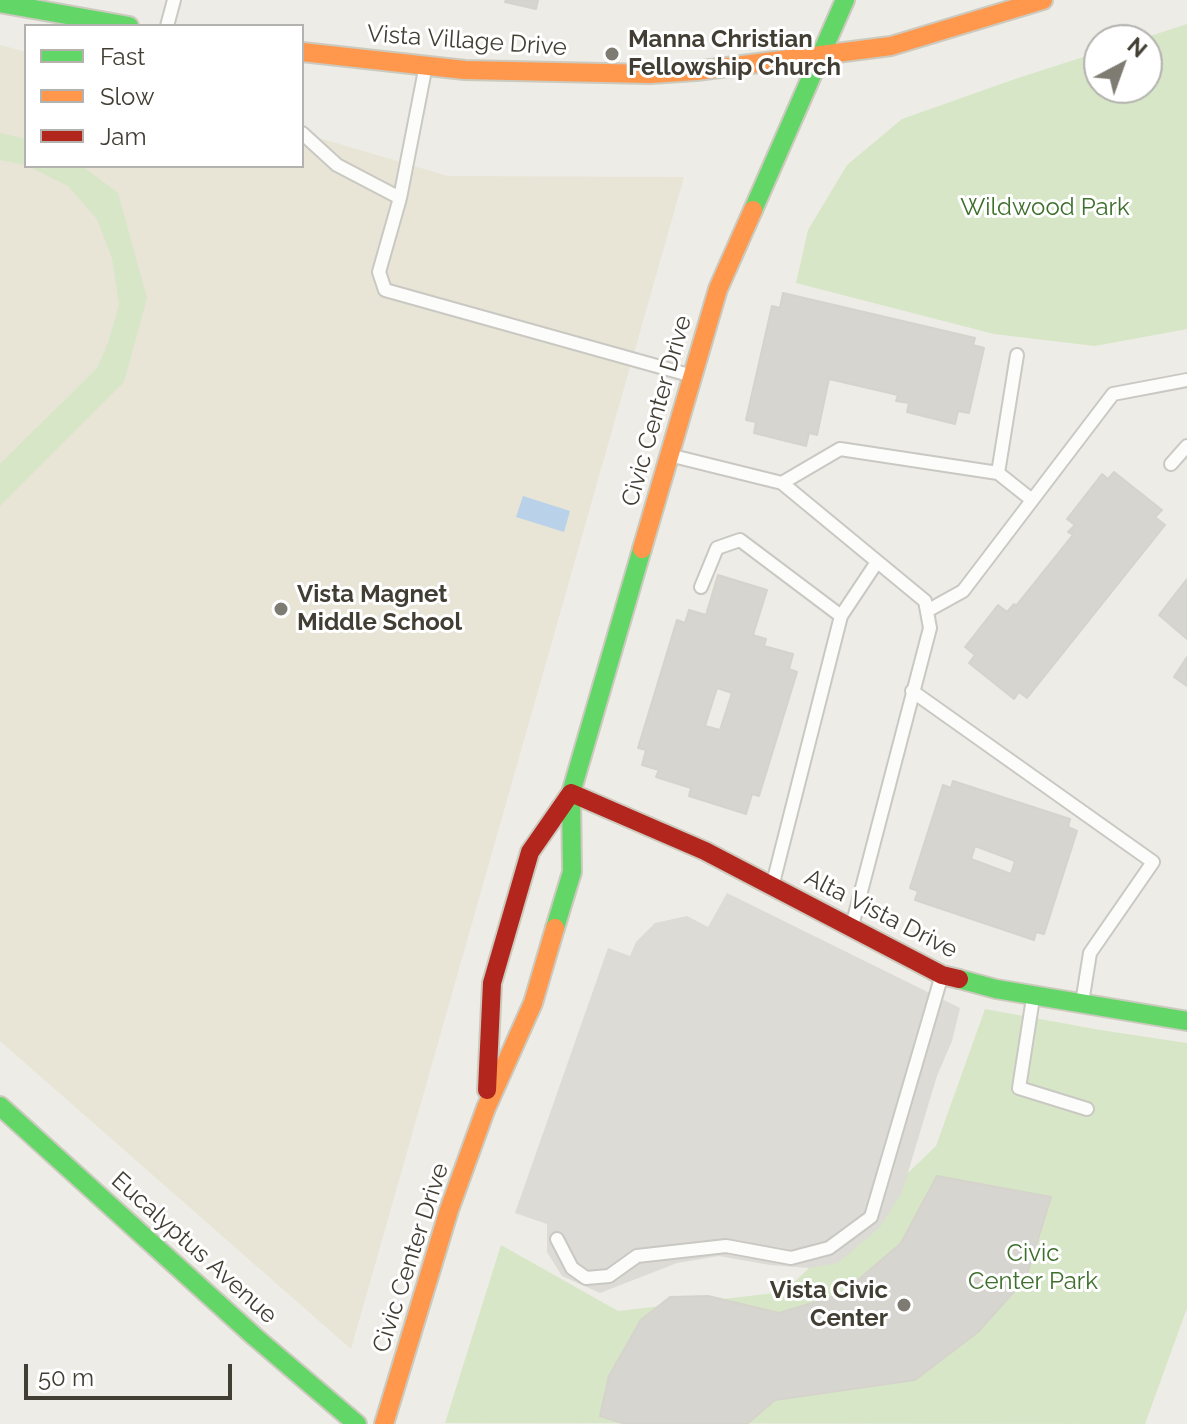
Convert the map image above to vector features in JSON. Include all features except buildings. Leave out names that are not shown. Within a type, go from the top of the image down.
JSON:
[{"type":"main road","name":"Civic Center Drive","points":[[384,1424],[449,1210],[486,1108],[533,1003],[572,872],[571,793],[718,289],[845,0]]},
{"type":"main road","name":"Vista Village Drive","points":[[304,52],[465,70],[650,74],[891,46],[1043,0]]},
{"type":"main road","points":[[0,3],[64,7],[122,24]]},
{"type":"main road","name":"Civic Center Drive","points":[[486,1108],[492,983],[530,852],[571,793]]},
{"type":"main road","name":"Alta Vista Drive","points":[[571,793],[705,851],[942,975],[996,989],[1185,1018]]},
{"type":"main road","name":"Eucalyptus Avenue","points":[[0,1106],[255,1337],[357,1424]]},
{"type":"lane","points":[[168,24],[174,0]]},
{"type":"lane","points":[[426,66],[400,198],[379,272],[385,290],[692,376]]},
{"type":"lane","points":[[304,135],[337,165],[400,198]]},
{"type":"lane","points":[[998,473],[1017,355]]},
{"type":"lane","points":[[927,611],[963,591],[1113,394],[1187,380]]},
{"type":"lane","points":[[1171,464],[1187,446]]},
{"type":"lane","points":[[782,483],[840,449],[998,473],[1032,500]]},
{"type":"lane","points":[[669,455],[782,483],[925,601],[930,628],[852,928]]},
{"type":"lane","points":[[701,587],[717,548],[740,540],[841,616]]},
{"type":"lane","points":[[772,886],[841,616],[877,562]]},
{"type":"lane","points":[[912,691],[1153,862],[1090,953],[1082,1003]]},
{"type":"lane","points":[[557,1239],[572,1268],[586,1278],[609,1276],[637,1256],[660,1253],[726,1246],[791,1258],[829,1248],[871,1217],[942,975]]},
{"type":"lane","points":[[1033,995],[1019,1088],[1087,1109]]},
{"type":"shaded area","name":"Vista Magnet Middle School","points":[[0,45],[24,51],[24,168],[304,168],[304,134],[448,176],[684,177],[351,1349],[0,1041]]},
{"type":"shaded area","points":[[727,893],[960,1008],[952,1041],[937,1076],[902,1192],[880,1227],[838,1263],[809,1268],[719,1256],[677,1263],[600,1293],[562,1276],[547,1252],[547,1224],[515,1213],[608,948],[630,956],[636,942],[655,923],[687,916],[708,927]]},
{"type":"green space","name":"Wildwood Park","points":[[1187,24],[1187,329],[1095,346],[994,334],[796,283],[808,230],[847,165],[902,119],[1083,57],[1083,104],[1163,104],[1163,32]]},
{"type":"green space","points":[[0,133],[24,139],[24,165],[0,160]]},
{"type":"green space","points":[[32,168],[85,168],[118,193],[147,298],[124,382],[0,506],[0,464],[97,368],[119,305],[112,258],[97,219],[68,186]]},
{"type":"green space","name":"Civic Center Park","points":[[985,1009],[1187,1043],[1187,1308],[1145,1424],[445,1423],[501,1245],[618,1311],[784,1292],[936,1146]]},
{"type":"water","points":[[523,496],[570,511],[564,532],[516,517]]},
{"type":"traffic: fast","points":[[753,210],[845,0]]},
{"type":"traffic: fast","points":[[0,3],[118,24]]},
{"type":"traffic: fast","points":[[555,928],[572,872],[571,793],[642,549]]},
{"type":"traffic: fast","points":[[959,979],[996,989],[1187,1021]]},
{"type":"traffic: fast","points":[[0,1106],[255,1337],[357,1424]]},
{"type":"traffic: slow","points":[[304,52],[465,70],[650,74],[696,71],[891,46],[1043,0]]},
{"type":"traffic: slow","points":[[642,549],[718,289],[753,210]]},
{"type":"traffic: slow","points":[[384,1424],[449,1210],[486,1108],[533,1003],[555,928]]},
{"type":"traffic: jam","points":[[571,793],[705,851],[942,975],[959,979]]},
{"type":"traffic: jam","points":[[487,1090],[492,983],[530,852],[571,793]]},
{"type":"place","name":"Manna Christian Fellowship Church","points":[[612,54]]},
{"type":"place","name":"Vista Magnet Middle School","points":[[281,609]]},
{"type":"place","name":"Vista Civic Center","points":[[904,1305]]}]
